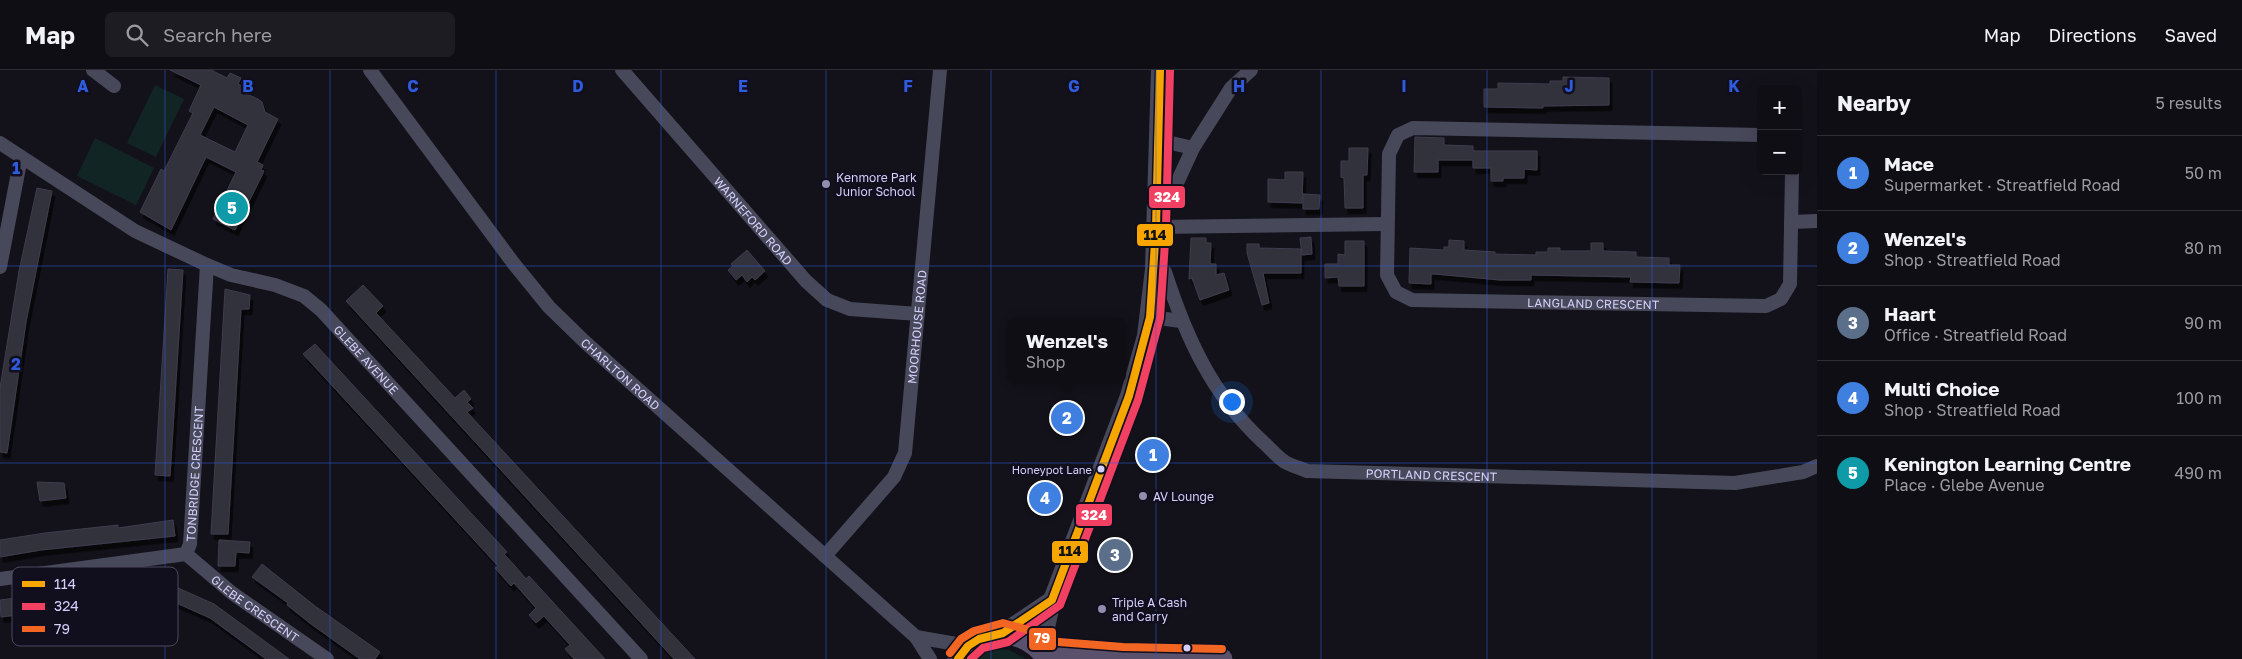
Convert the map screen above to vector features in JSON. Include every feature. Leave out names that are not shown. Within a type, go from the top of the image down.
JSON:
[{"type":"main road","points":[[963,653],[978,639],[1003,633],[1026,639],[1043,654],[1222,659]]},
{"type":"street","points":[[93,70],[114,86]]},
{"type":"street","name":"CHARLTON ROAD","points":[[370,70],[508,257],[549,307],[585,342],[916,637],[930,659]]},
{"type":"street","name":"WARNEFORD ROAD","points":[[622,70],[806,281],[827,300],[850,309],[918,314]]},
{"type":"street","name":"MOORHOUSE ROAD","points":[[825,556],[894,477],[905,453],[940,70]]},
{"type":"street","points":[[1043,654],[1052,600],[1129,396],[1150,317],[1156,228],[1160,70]]},
{"type":"street","points":[[1156,201],[1168,195],[1176,186],[1194,148],[1231,88],[1251,70]]},
{"type":"street","name":"LANGLAND CRESCENT","points":[[1757,135],[1413,128],[1398,135],[1389,154],[1387,275],[1396,292],[1412,300],[1766,306],[1781,299],[1790,284],[1792,175]]},
{"type":"street","points":[[1158,140],[1194,148]]},
{"type":"street","name":"GLEBE AVENUE","points":[[0,143],[135,231],[207,265],[231,274],[275,285],[304,296],[321,310],[641,659]]},
{"type":"street","points":[[0,267],[22,157]]},
{"type":"street","points":[[1791,222],[1817,221]]},
{"type":"street","points":[[1156,228],[1387,224]]},
{"type":"street","name":"TONBRIDGE CRESCENT","points":[[89,567],[186,554],[190,544],[207,265]]},
{"type":"street","name":"PORTLAND CRESCENT","points":[[1154,269],[1165,272],[1181,321],[1203,366],[1224,399],[1240,418],[1285,462],[1307,471],[1735,483],[1803,472],[1817,466]]},
{"type":"street","points":[[1150,317],[1181,321]]},
{"type":"street","name":"GLEBE CRESCENT","points":[[186,554],[232,593],[327,659]]},
{"type":"street","points":[[1003,633],[1052,600]]},
{"type":"street","points":[[916,637],[963,653]]},
{"type":"green space","points":[[155,85],[184,99],[156,157],[127,143]]},
{"type":"green space","points":[[95,138],[154,168],[136,205],[77,176]]},
{"type":"green space","points":[[996,649],[1009,650],[1026,659],[975,659],[984,653]]},
{"type":"building","points":[[170,70],[211,70],[227,78],[230,73],[241,78],[238,84],[244,87],[242,92],[262,102],[265,112],[278,119],[257,162],[263,165],[261,170],[264,171],[235,230],[213,219],[236,172],[206,157],[171,230],[140,212],[161,169],[164,171],[193,113],[189,111],[201,85]],"holes":[[[214,107],[248,125],[235,152],[200,135]]]},
{"type":"building","points":[[1563,77],[1609,78],[1609,105],[1543,106],[1543,108],[1484,107],[1484,89],[1498,89],[1498,83],[1550,84],[1550,81],[1563,81]]},
{"type":"building","points":[[1415,137],[1444,138],[1444,145],[1473,146],[1473,151],[1537,151],[1537,170],[1524,169],[1524,178],[1503,178],[1503,181],[1491,181],[1491,168],[1473,168],[1473,160],[1438,160],[1438,172],[1414,172]]},
{"type":"building","points":[[1349,148],[1368,148],[1367,175],[1363,175],[1363,208],[1345,208],[1344,178],[1341,177],[1341,161],[1349,161]]},
{"type":"building","points":[[1285,172],[1303,172],[1302,203],[1268,202],[1268,179],[1285,180]]},
{"type":"building","points":[[37,188],[52,191],[26,322],[7,453],[0,452],[0,388],[19,271]]},
{"type":"building","points":[[1303,194],[1320,195],[1319,209],[1303,209]]},
{"type":"building","points":[[1311,237],[1312,254],[1302,255],[1300,238]]},
{"type":"building","points":[[1191,238],[1206,238],[1206,243],[1211,243],[1210,264],[1216,264],[1216,275],[1224,273],[1229,290],[1200,300],[1192,278],[1189,279]]},
{"type":"building","points":[[1449,240],[1464,241],[1464,250],[1495,252],[1495,254],[1536,255],[1536,252],[1548,252],[1548,248],[1560,248],[1560,251],[1591,251],[1591,243],[1603,243],[1603,251],[1636,252],[1636,257],[1669,258],[1669,265],[1680,265],[1679,283],[1630,282],[1631,277],[1531,275],[1531,280],[1500,280],[1431,274],[1431,284],[1409,283],[1410,248],[1444,250],[1444,247],[1449,247]]},
{"type":"building","points":[[1345,241],[1364,241],[1364,286],[1339,286],[1338,277],[1325,278],[1325,264],[1338,264],[1338,254],[1345,255]]},
{"type":"building","points":[[1247,244],[1259,244],[1259,248],[1301,249],[1301,273],[1263,273],[1269,303],[1262,305],[1247,253]]},
{"type":"building","points":[[747,250],[765,271],[755,280],[752,277],[747,282],[742,275],[736,280],[728,270],[733,266],[731,264]]},
{"type":"building","points":[[168,269],[183,270],[170,476],[155,475]]},
{"type":"building","points":[[363,285],[383,306],[376,313],[455,398],[464,390],[471,399],[467,402],[473,408],[467,412],[695,659],[674,659],[346,301]]},
{"type":"building","points":[[225,289],[250,295],[249,309],[241,309],[228,534],[211,534]]},
{"type":"building","points":[[315,344],[507,552],[504,554],[526,579],[529,576],[605,659],[574,659],[565,649],[570,645],[544,616],[536,623],[529,615],[536,608],[514,583],[511,586],[495,568],[498,566],[303,354]]},
{"type":"building","points":[[37,482],[64,483],[66,498],[40,501]]},
{"type":"building","points":[[173,520],[175,536],[41,550],[0,557],[0,540],[45,533],[118,525],[118,528]]},
{"type":"building","points":[[219,540],[250,542],[249,553],[236,552],[235,566],[218,566]]},
{"type":"building","points":[[262,564],[315,606],[380,652],[375,659],[360,659],[311,624],[287,605],[288,603],[252,577]]},
{"type":"building","points":[[178,588],[214,604],[289,659],[266,659],[210,618],[178,604]]},
{"type":"building","points":[[12,599],[12,616],[1,617],[0,600]]},
{"type":"transit line","name":"114","points":[[958,659],[968,646],[979,639],[1003,633],[1052,600],[1129,396],[1150,317],[1156,227],[1160,70]]},
{"type":"transit line","name":"324","points":[[971,659],[983,648],[1008,642],[1060,605],[1138,400],[1160,318],[1166,227],[1170,70]]},
{"type":"transit line","name":"79","points":[[950,653],[961,639],[974,631],[1003,623],[1029,630],[1046,641],[1123,647],[1222,649]]},
{"type":"place","name":"Kenmore Park Junior School","points":[[826,184]]},
{"type":"place","name":"Kenington Learning Centre","points":[[232,208]]},
{"type":"place","name":"Wenzel's","points":[[1067,418]]},
{"type":"place","name":"Mace","points":[[1153,455]]},
{"type":"place","name":"Honeypot Lane","points":[[1101,469]]},
{"type":"place","name":"AV Lounge","points":[[1143,496]]},
{"type":"place","name":"Multi Choice","points":[[1045,498]]},
{"type":"place","name":"Haart","points":[[1115,555]]},
{"type":"place","name":"Triple A Cash and Carry","points":[[1102,609]]}]
